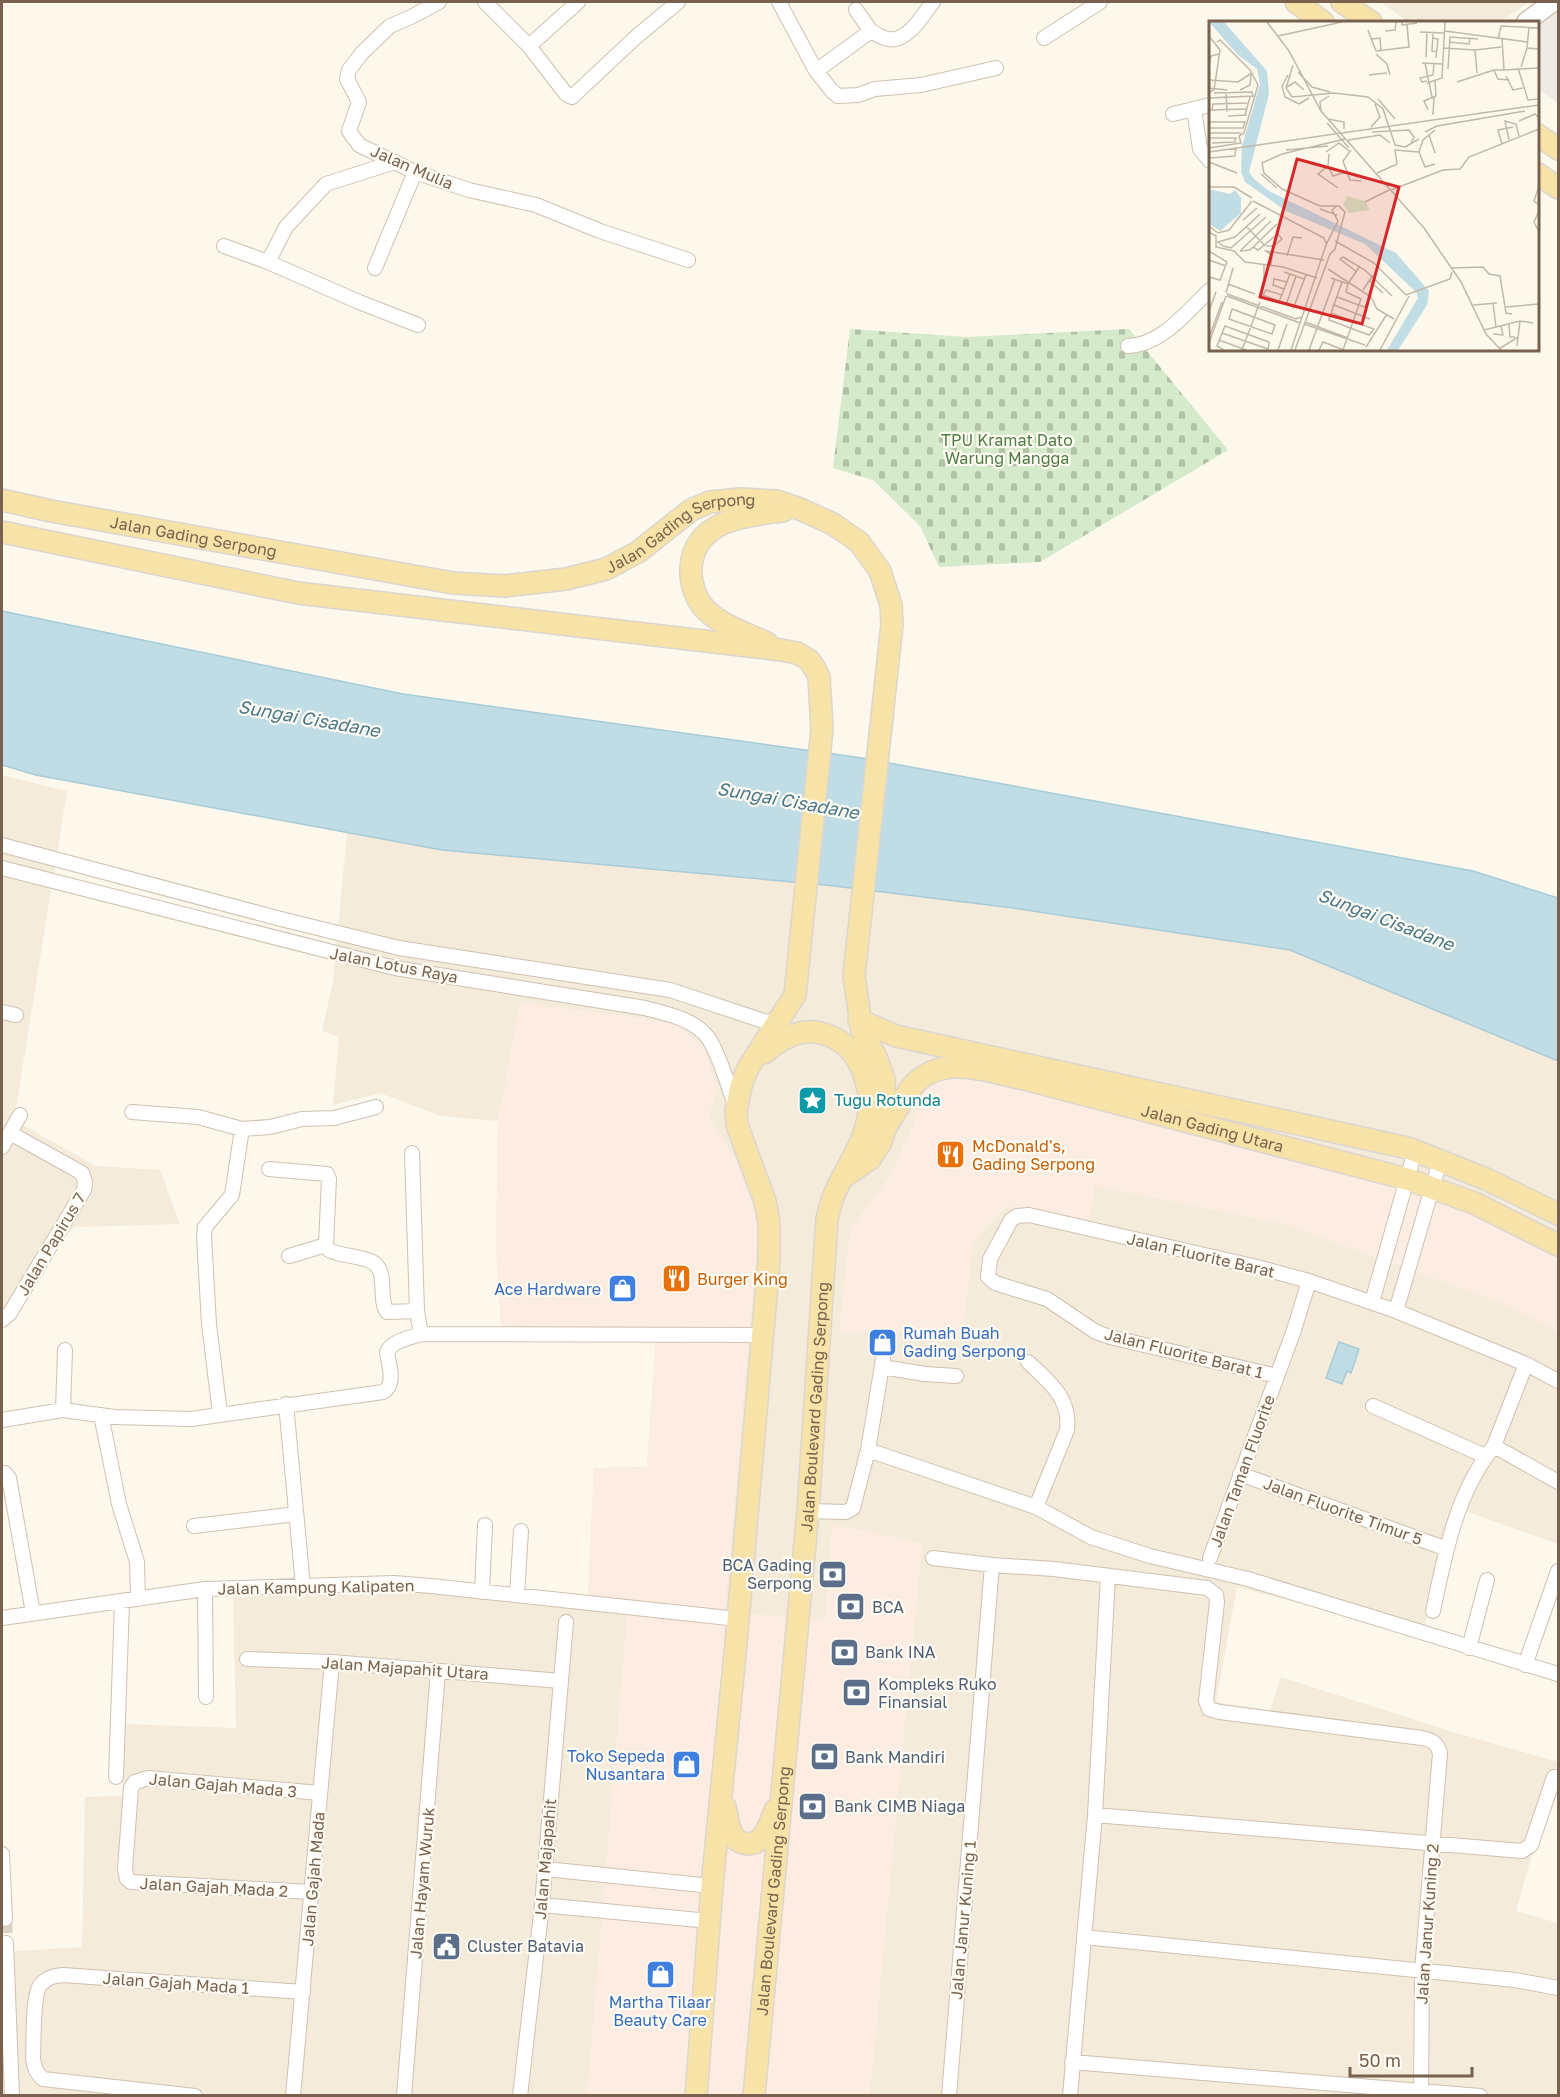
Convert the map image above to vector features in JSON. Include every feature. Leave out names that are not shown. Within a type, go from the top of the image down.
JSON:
[{"type":"main road","points":[[1296,2],[1322,21]]},
{"type":"main road","points":[[1342,2],[1370,21]]},
{"type":"main road","points":[[1527,21],[1552,2]]},
{"type":"main road","points":[[1539,136],[1558,149]]},
{"type":"main road","points":[[1539,175],[1558,188]]},
{"type":"main road","name":"Jalan Gading Serpong","points":[[2,500],[51,511],[441,581],[505,586],[566,579],[606,569],[638,552],[691,510],[710,502],[741,499],[776,501],[801,509],[833,524],[859,542],[880,571],[891,605],[892,624],[854,976],[861,1026]]},
{"type":"main road","points":[[782,650],[718,619],[706,610],[696,596],[691,575],[692,558],[699,540],[726,522],[762,513],[801,509]]},
{"type":"main road","name":"Jalan Gading Serpong","points":[[2,532],[298,593],[782,650],[797,653],[809,660],[819,677],[822,729],[795,994],[776,1025]]},
{"type":"main road","points":[[696,2096],[709,1920],[769,1260],[769,1221],[765,1201],[737,1125],[736,1110],[741,1086],[752,1063],[776,1025]]},
{"type":"main road","points":[[844,1177],[870,1160],[881,1142],[885,1129],[884,1079],[861,1026]]},
{"type":"main road","name":"Jalan Gading Utara","points":[[861,1026],[896,1036],[1415,1151],[1486,1179],[1558,1214]]},
{"type":"main road","name":"Jalan Boulevard Gading Serpong","points":[[752,1063],[780,1039],[803,1033],[830,1035],[855,1054],[866,1082],[870,1111],[864,1136],[833,1196],[827,1218],[808,1511],[754,2096]]},
{"type":"main road","name":"Jalan Gading Utara","points":[[885,1129],[911,1088],[924,1076],[942,1068],[960,1066],[1024,1079],[1407,1179],[1474,1203],[1558,1245]]},
{"type":"main road","points":[[722,1791],[731,1832],[737,1841],[747,1844],[761,1839],[768,1829],[781,1796]]},
{"type":"street","name":"Jalan Mulia","points":[[439,2],[390,26],[362,53],[349,70],[348,83],[359,102],[349,131],[359,144],[415,172],[469,190],[536,205],[600,231],[688,260]]},
{"type":"street","points":[[485,2],[529,46],[569,97],[572,97],[636,37],[678,2]]},
{"type":"street","points":[[529,46],[578,2]]},
{"type":"street","points":[[779,2],[816,72],[838,96],[858,95],[874,89],[921,85],[996,68]]},
{"type":"street","points":[[856,10],[871,31],[887,39],[897,39],[919,20],[933,2]]},
{"type":"street","points":[[1044,38],[1100,2]]},
{"type":"street","points":[[816,72],[871,31]]},
{"type":"street","points":[[1173,114],[1209,105]]},
{"type":"street","points":[[1194,109],[1200,149],[1209,160]]},
{"type":"street","points":[[267,262],[286,227],[326,184],[395,162]]},
{"type":"street","points":[[375,268],[415,172]]},
{"type":"street","points":[[224,246],[418,325]]},
{"type":"street","points":[[1128,346],[1147,344],[1158,337],[1209,291]]},
{"type":"street","name":"Jalan Lotus Raya","points":[[2,845],[280,919],[399,948],[670,990],[776,1025]]},
{"type":"street","name":"Jalan Lotus Raya","points":[[2,868],[395,968],[645,1008],[680,1017],[706,1034],[736,1110]]},
{"type":"street","points":[[680,1017],[694,998]]},
{"type":"street","points":[[2,1012],[16,1015]]},
{"type":"street","points":[[132,1112],[198,1117],[242,1129],[270,1127],[302,1119],[334,1118],[376,1107]]},
{"type":"street","points":[[2,1147],[20,1115]]},
{"type":"street","points":[[220,1414],[209,1324],[204,1236],[205,1227],[232,1195],[242,1129]]},
{"type":"street","name":"Jalan Papirus 7","points":[[2,1320],[10,1312],[84,1190],[85,1182],[82,1173],[10,1133]]},
{"type":"street","points":[[1372,1302],[1415,1151]]},
{"type":"street","points":[[412,1153],[417,1311],[421,1334]]},
{"type":"street","points":[[1396,1311],[1440,1161]]},
{"type":"street","points":[[270,1169],[327,1174],[329,1179],[326,1245],[328,1250],[377,1265],[381,1273],[383,1303],[387,1312],[417,1311]]},
{"type":"street","name":"Jalan Fluorite Barat","points":[[995,1283],[988,1277],[990,1259],[1011,1220],[1017,1216],[1029,1215],[1309,1281],[1396,1311],[1526,1364],[1558,1381]]},
{"type":"street","points":[[289,1256],[326,1245]]},
{"type":"street","name":"Jalan Taman Fluorite","points":[[1210,1558],[1277,1376],[1309,1281]]},
{"type":"street","name":"Jalan Fluorite Barat 1","points":[[995,1283],[1047,1299],[1096,1332],[1110,1338],[1277,1376]]},
{"type":"street","points":[[2,1420],[63,1410],[101,1415],[191,1419],[387,1390],[391,1384],[387,1352],[389,1348],[421,1334],[762,1335]]},
{"type":"street","points":[[63,1410],[64,1350]]},
{"type":"street","points":[[1028,1362],[1054,1386],[1065,1406],[1068,1421],[1067,1430],[1036,1508]]},
{"type":"street","points":[[808,1511],[846,1512],[851,1510],[868,1450],[882,1363],[925,1374],[956,1376]]},
{"type":"street","points":[[1433,1611],[1447,1549],[1462,1499],[1489,1451],[1526,1364]]},
{"type":"street","points":[[286,1404],[303,1587]]},
{"type":"street","points":[[1373,1406],[1489,1451],[1558,1482]]},
{"type":"street","points":[[101,1415],[119,1504],[137,1562],[138,1599]]},
{"type":"street","points":[[868,1450],[1036,1508],[1091,1537],[1150,1556],[1248,1579],[1558,1674]]},
{"type":"street","points":[[2,1474],[6,1474],[9,1478],[33,1613]]},
{"type":"street","name":"Jalan Fluorite Timur 5","points":[[1240,1474],[1447,1549]]},
{"type":"street","points":[[194,1526],[296,1515]]},
{"type":"street","points":[[482,1592],[485,1525]]},
{"type":"street","points":[[517,1595],[521,1531]]},
{"type":"street","points":[[933,1558],[1108,1576],[1095,1815],[1070,2096]]},
{"type":"street","name":"Jalan Janur Kuning 1","points":[[949,2096],[992,1565]]},
{"type":"street","points":[[1525,1665],[1558,1571]]},
{"type":"street","name":"Jalan Janur Kuning 2","points":[[1108,1576],[1207,1588],[1216,1595],[1206,1701],[1212,1710],[1422,1738],[1436,1744],[1440,1753],[1422,1971],[1421,2093]]},
{"type":"street","points":[[1469,1648],[1488,1580]]},
{"type":"street","name":"Jalan Kampung Kalipaten","points":[[2,1618],[206,1589],[394,1583],[738,1619]]},
{"type":"street","points":[[206,1589],[206,1697]]},
{"type":"street","points":[[116,1777],[122,1602]]},
{"type":"street","name":"Jalan Majapahit","points":[[520,2096],[542,1905],[566,1622]]},
{"type":"street","name":"Jalan Majapahit Utara","points":[[248,1659],[332,1662],[561,1681]]},
{"type":"street","name":"Jalan Gajah Mada","points":[[293,2096],[332,1662]]},
{"type":"street","name":"Jalan Hayam Wuruk","points":[[404,2096],[438,1671]]},
{"type":"street","name":"Jalan Gajah Mada 3","points":[[124,1869],[131,1788],[135,1782],[148,1778],[320,1793]]},
{"type":"street","points":[[1095,1815],[1518,1851],[1526,1850],[1531,1845],[1554,1778]]},
{"type":"street","points":[[2,1854],[4,1919]]},
{"type":"street","name":"Jalan Gajah Mada 2","points":[[124,1869],[127,1879],[131,1882],[311,1892]]},
{"type":"street","points":[[545,1869],[712,1886]]},
{"type":"street","points":[[542,1905],[709,1920]]},
{"type":"street","points":[[1084,1938],[1515,1980],[1558,1988]]},
{"type":"street","points":[[6,1943],[12,2096]]},
{"type":"street","name":"Jalan Gajah Mada 1","points":[[195,2096],[52,2081],[38,2075],[33,2058],[36,1997],[39,1985],[50,1977],[63,1975],[303,1992]]},
{"type":"street","points":[[1072,2062],[1421,2093],[1480,2096]]},
{"type":"shaded area","points":[[1381,2],[1528,2],[1501,21],[1407,21]]},
{"type":"shaded area","points":[[1558,5],[1558,103],[1539,90],[1539,21]]},
{"type":"shaded area","points":[[2,775],[67,791],[14,1120],[96,1166],[160,1170],[180,1224],[73,1227],[23,1295],[16,1320],[2,1325]]},
{"type":"shaded area","points":[[347,833],[442,850],[826,885],[1013,908],[1290,950],[1558,1061],[1558,1544],[1465,1511],[1421,1635],[1237,1587],[1216,1702],[1270,1710],[1281,1677],[1453,1732],[1558,1762],[1516,1911],[1558,1923],[1558,2095],[2,2096],[2,1952],[82,1947],[85,1797],[122,1796],[125,1724],[236,1728],[233,1597],[405,1588],[588,1597],[594,1468],[647,1467],[656,1339],[502,1340],[496,1249],[498,1121],[441,1116],[380,1093],[333,1105],[339,1037],[322,1031],[333,982]]},
{"type":"shaded area","points":[[520,1002],[675,1023],[703,1047],[717,1088],[709,1116],[736,1161],[759,1224],[725,1611],[825,1620],[832,1524],[922,1543],[870,2095],[587,2095],[628,1602],[588,1597],[594,1468],[647,1467],[656,1340],[502,1340],[496,1249],[498,1121]]},
{"type":"shaded area","points":[[954,1068],[1329,1155],[1558,1238],[1558,1332],[1496,1301],[1287,1225],[1095,1186],[1089,1221],[1006,1206],[973,1243],[963,1333],[839,1332],[850,1229],[889,1177],[912,1128],[929,1077]]},
{"type":"green space","name":"TPU Kramat Dato Warung Mangga","points":[[850,329],[966,337],[1129,329],[1228,450],[1040,562],[939,567],[920,526],[873,480],[833,468]]},
{"type":"water","name":"Sungai Cisadane","points":[[2,611],[403,694],[862,758],[1473,871],[1558,898],[1558,1061],[1290,950],[1013,908],[826,885],[442,850],[36,775],[2,765]]},
{"type":"water","points":[[1339,1342],[1359,1349],[1351,1373],[1347,1371],[1342,1384],[1326,1378]]},
{"type":"tunnel","points":[[5,1919],[6,1943]]},
{"type":"place","name":"Tugu Rotunda","points":[[813,1100]]},
{"type":"place","name":"McDonald's, Gading Serpong","points":[[951,1155]]},
{"type":"place","name":"Burger King","points":[[676,1279]]},
{"type":"place","name":"Ace Hardware","points":[[622,1289]]},
{"type":"place","name":"Rumah Buah Gading Serpong","points":[[882,1342]]},
{"type":"place","name":"BCA Gading Serpong","points":[[833,1574]]},
{"type":"place","name":"BCA","points":[[851,1607]]},
{"type":"place","name":"Bank INA","points":[[844,1652]]},
{"type":"place","name":"Kompleks Ruko Finansial","points":[[857,1693]]},
{"type":"place","name":"Bank Mandiri","points":[[824,1757]]},
{"type":"place","name":"Toko Sepeda Nusantara","points":[[686,1765]]},
{"type":"place","name":"Bank CIMB Niaga","points":[[813,1806]]},
{"type":"place","name":"Cluster Batavia","points":[[446,1946]]},
{"type":"place","name":"Martha Tilaar Beauty Care","points":[[660,1974]]}]
